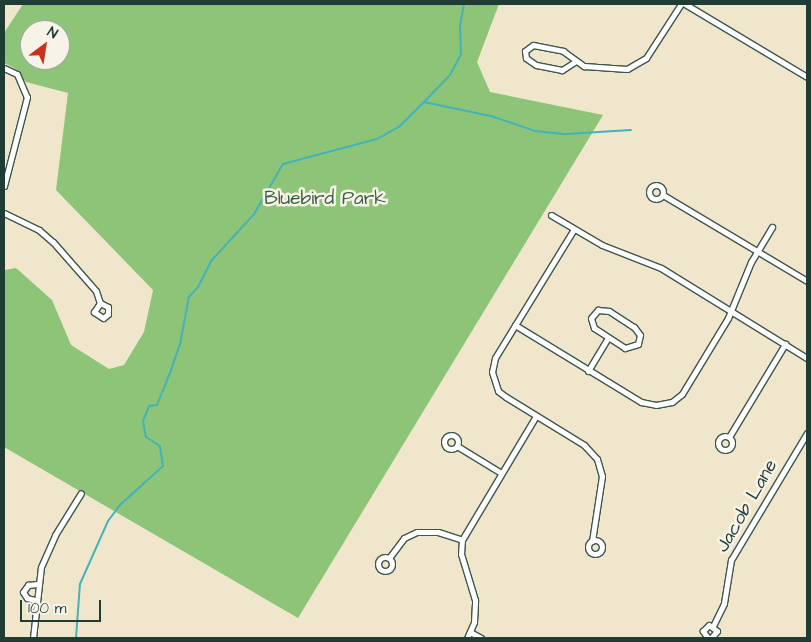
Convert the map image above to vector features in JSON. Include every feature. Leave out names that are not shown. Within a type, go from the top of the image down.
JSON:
[{"type":"street","points":[[576,61],[562,70],[532,63],[526,58],[525,51],[533,45],[563,51],[584,66],[611,70],[627,69],[638,64],[649,54],[680,4]]},
{"type":"street","points":[[685,4],[807,76]]},
{"type":"street","points":[[4,68],[18,74],[27,97],[4,186]]},
{"type":"street","points":[[663,195],[807,281]]},
{"type":"street","points":[[4,213],[47,236],[96,291],[100,303],[109,309],[103,318],[94,312],[100,303]]},
{"type":"street","points":[[551,215],[610,249],[661,268],[807,358]]},
{"type":"street","points":[[515,325],[640,402],[656,405],[672,402],[682,394],[732,312],[757,250],[772,227]]},
{"type":"street","points":[[574,229],[495,358],[494,381],[506,397],[584,445],[597,459],[602,476],[592,541]]},
{"type":"street","points":[[598,310],[609,311],[634,327],[640,336],[638,344],[631,348],[608,338],[592,325],[591,318],[598,310]]},
{"type":"street","points":[[588,371],[608,338]]},
{"type":"street","points":[[729,437],[785,344]]},
{"type":"street","points":[[467,638],[470,632],[475,600],[461,554],[462,540],[536,416]]},
{"type":"street","name":"Jacob Lane","points":[[714,626],[703,629],[704,636],[710,638],[716,633],[714,626],[724,603],[731,560],[807,433]]},
{"type":"street","points":[[457,446],[501,473]]},
{"type":"street","points":[[32,638],[37,584],[47,550],[81,493]]},
{"type":"street","points":[[389,558],[404,538],[418,532],[438,532],[462,540]]},
{"type":"street","points":[[35,600],[27,598],[23,592],[28,584],[37,584]]},
{"type":"street","points":[[470,632],[481,638]]},
{"type":"green space","name":"Bluebird Park","points":[[23,4],[499,4],[477,62],[490,92],[603,115],[298,618],[4,447],[5,270],[16,268],[52,300],[71,345],[109,369],[124,365],[144,332],[153,290],[56,190],[68,93],[26,82],[14,68],[4,63],[4,33]]},
{"type":"waterway","points":[[76,638],[80,584],[108,521],[120,505],[163,466],[160,446],[146,437],[143,421],[149,406],[157,405],[180,344],[189,297],[198,287],[211,261],[254,214],[283,164],[377,139],[399,127],[424,102],[450,75],[461,54],[460,25],[464,4]]},
{"type":"waterway","points":[[424,102],[491,116],[535,131],[566,134],[631,130]]}]
